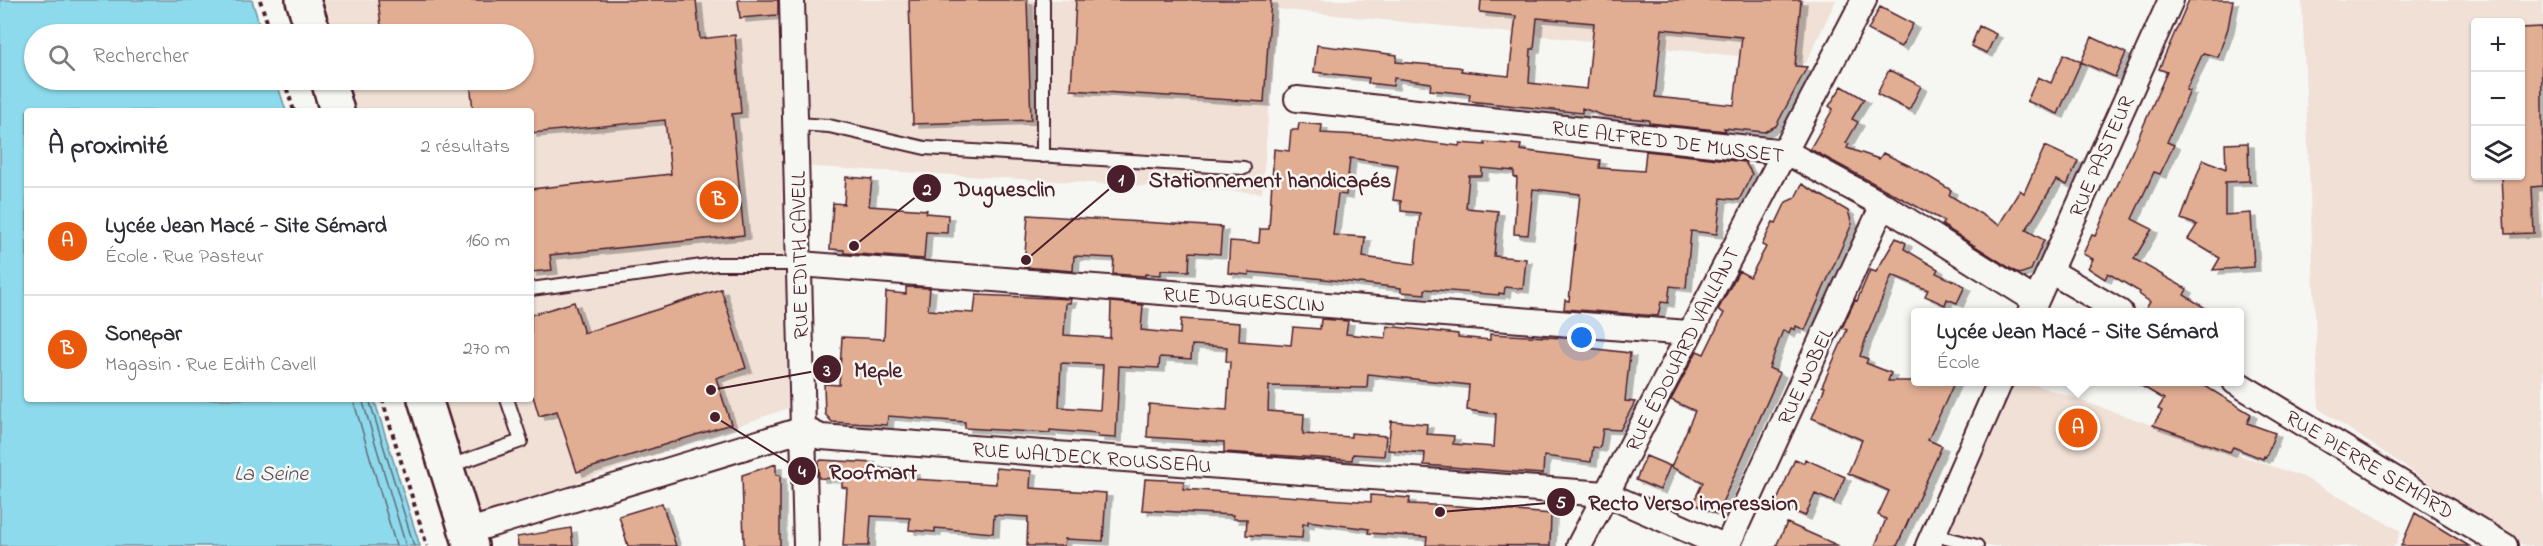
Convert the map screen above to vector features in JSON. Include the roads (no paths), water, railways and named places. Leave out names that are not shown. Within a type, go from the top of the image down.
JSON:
[{"type":"main road","points":[[303,0],[311,24]]},
{"type":"main road","points":[[331,90],[336,108]]},
{"type":"main road","points":[[426,402],[468,539]]},
{"type":"street","name":"RUE EDITH CAVELL","points":[[792,0],[806,546]]},
{"type":"street","name":"RUE ÉDOUARD VAILLANT","points":[[1579,546],[1688,333],[1786,152],[1864,0]]},
{"type":"street","name":"RUE PASTEUR","points":[[2034,307],[2171,0]]},
{"type":"street","name":"RUE ALFRED DE MUSSET","points":[[1297,99],[1786,152],[1883,206],[2034,307]]},
{"type":"street","name":"RUE NOBEL","points":[[1725,546],[1883,206]]},
{"type":"street","name":"RUE DUGUESCLIN","points":[[800,264],[1688,333]]},
{"type":"street","points":[[2052,266],[2057,274],[2113,308]]},
{"type":"street","points":[[1931,538],[1998,386]]},
{"type":"street","name":"RUE PIERRE SEMARD","points":[[2243,386],[2505,546]]},
{"type":"street","points":[[468,539],[804,429]]},
{"type":"street","name":"RUE WALDECK ROUSSEAU","points":[[804,429],[822,437],[1606,494],[1725,546]]},
{"type":"lane","points":[[1043,0],[1043,156]]},
{"type":"lane","points":[[796,124],[829,126],[925,148],[1244,168]]},
{"type":"lane","points":[[534,289],[717,264],[800,264]]},
{"type":"lane","points":[[446,468],[521,441],[508,402]]},
{"type":"lane","points":[[1931,538],[1946,538],[1977,546]]},
{"type":"water","name":"La Seine","points":[[0,0],[252,0],[259,24],[24,24],[24,90],[279,90],[285,108],[24,108],[24,402],[375,402],[420,546],[0,546]]},
{"type":"place","name":"Sonepar","points":[[719,200]]},
{"type":"place","name":"Duguesclin","points":[[854,246]]},
{"type":"place","name":"Stationnement handicapés","points":[[1026,260]]},
{"type":"place","name":"Meple","points":[[711,390]]},
{"type":"place","name":"Roofmart","points":[[715,417]]},
{"type":"place","name":"Lycée Jean Macé - Site Sémard","points":[[2078,428]]},
{"type":"place","name":"Recto Verso impression","points":[[1440,512]]}]
